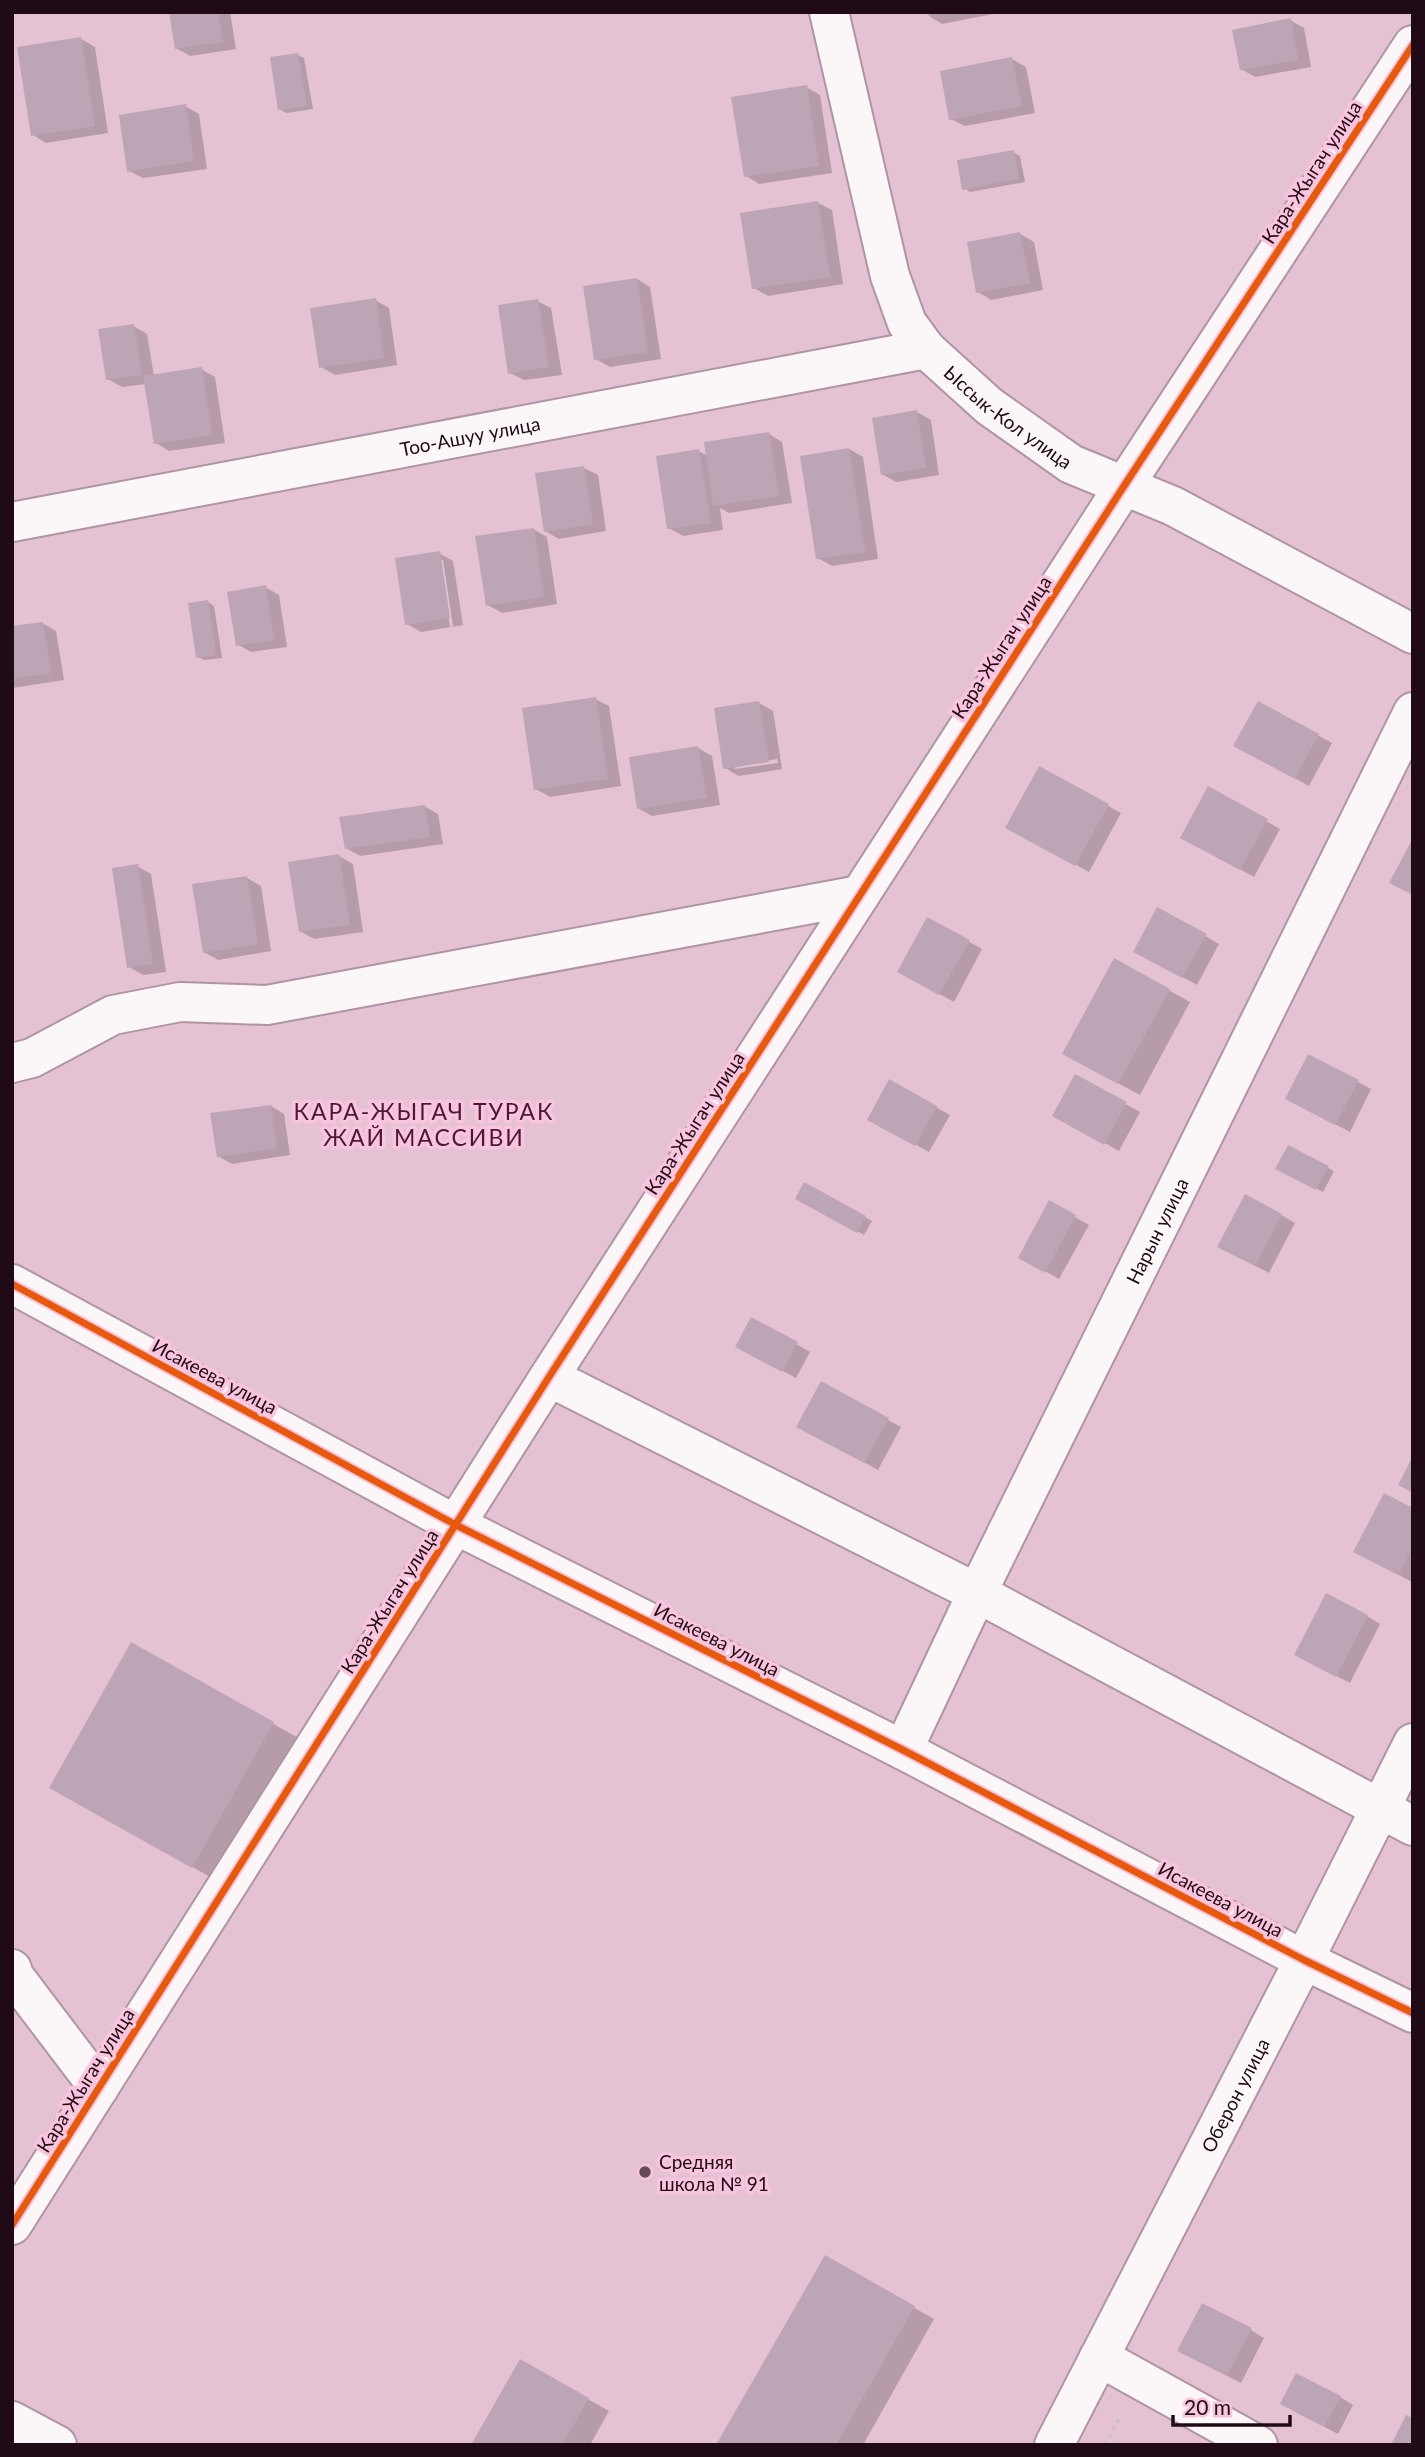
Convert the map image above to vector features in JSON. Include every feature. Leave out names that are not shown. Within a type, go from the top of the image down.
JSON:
[{"type":"street","name":"Ыссык-Кол улица","points":[[830,12],[890,276],[907,323],[926,349],[989,407],[1071,464],[1173,506],[1413,634]]},
{"type":"street","name":"Кара-Жыгач улица","points":[[12,2225],[549,1377],[1124,486],[1413,45]]},
{"type":"street","name":"Тоо-Ашуу улица","points":[[12,522],[926,349]]},
{"type":"street","name":"Нарын улица","points":[[902,1750],[976,1593],[1413,712]]},
{"type":"street","points":[[12,1063],[32,1058],[113,1015],[180,1002],[267,1005],[860,895]]},
{"type":"street","name":"Исакеева улица","points":[[12,1284],[456,1525],[902,1750],[1413,2013]]},
{"type":"street","points":[[549,1377],[976,1593],[1413,1826]]},
{"type":"street","name":"Оберон улица","points":[[1054,2445],[1413,1743]]},
{"type":"street","points":[[12,1969],[14,1976],[99,2088]]},
{"type":"street","points":[[1100,2357],[1258,2445]]},
{"type":"street","points":[[12,2421],[57,2445]]},
{"type":"building","points":[[169,12],[218,12],[223,42],[175,49]]},
{"type":"building","points":[[1291,18],[1298,60],[1240,70],[1232,30]]},
{"type":"building","points":[[81,37],[95,126],[31,136],[17,47]]},
{"type":"building","points":[[298,53],[307,106],[278,110],[270,57]]},
{"type":"building","points":[[1012,57],[1022,106],[949,120],[940,71]]},
{"type":"building","points":[[807,85],[819,166],[744,177],[731,97]]},
{"type":"building","points":[[186,104],[194,161],[127,172],[119,115]]},
{"type":"building","points":[[1014,150],[1019,179],[962,190],[957,160]]},
{"type":"building","points":[[818,201],[830,277],[752,289],[740,213]]},
{"type":"building","points":[[1020,232],[1030,283],[976,293],[967,242]]},
{"type":"building","points":[[637,278],[648,352],[594,360],[583,286]]},
{"type":"building","points":[[376,298],[384,358],[319,368],[310,308]]},
{"type":"building","points":[[538,299],[549,367],[508,374],[498,305]]},
{"type":"building","points":[[134,324],[142,375],[106,380],[98,329]]},
{"type":"building","points":[[202,367],[212,435],[154,444],[143,376]]},
{"type":"building","points":[[917,410],[926,468],[881,475],[872,418]]},
{"type":"building","points":[[769,432],[779,496],[713,506],[704,442]]},
{"type":"building","points":[[849,448],[865,552],[816,559],[800,456]]},
{"type":"building","points":[[699,449],[711,523],[667,529],[656,456]]},
{"type":"building","points":[[584,466],[593,524],[544,532],[535,473]]},
{"type":"building","points":[[534,528],[544,597],[486,606],[475,536]]},
{"type":"building","points":[[440,551],[450,618],[405,625],[395,558]]},
{"type":"building","points":[[266,585],[274,640],[236,646],[227,592]]},
{"type":"building","points":[[208,600],[216,655],[196,658],[188,603]]},
{"type":"building","points":[[43,622],[51,673],[12,679],[12,626]]},
{"type":"building","points":[[596,697],[608,779],[534,790],[522,708]]},
{"type":"building","points":[[759,701],[769,762],[723,769],[714,708]]},
{"type":"building","points":[[1258,701],[1319,734],[1295,779],[1233,746]]},
{"type":"building","points":[[698,746],[707,798],[637,809],[629,757]]},
{"type":"building","points":[[1039,766],[1109,804],[1075,866],[1005,828]]},
{"type":"building","points":[[1208,786],[1268,819],[1240,870],[1180,838]]},
{"type":"building","points":[[425,805],[430,837],[345,849],[339,817]]},
{"type":"building","points":[[1413,838],[1413,895],[1389,883]]},
{"type":"building","points":[[339,854],[350,925],[299,932],[288,862]]},
{"type":"building","points":[[138,864],[153,964],[127,968],[112,868]]},
{"type":"building","points":[[247,876],[258,944],[203,953],[192,884]]},
{"type":"building","points":[[1157,907],[1207,934],[1182,978],[1133,952]]},
{"type":"building","points":[[927,917],[970,940],[939,995],[897,972]]},
{"type":"building","points":[[1114,958],[1170,989],[1118,1084],[1062,1054]]},
{"type":"building","points":[[1308,1054],[1359,1080],[1335,1125],[1285,1099]]},
{"type":"building","points":[[1075,1074],[1127,1102],[1104,1145],[1052,1116]]},
{"type":"building","points":[[889,1079],[937,1106],[915,1146],[867,1120]]},
{"type":"building","points":[[271,1105],[277,1148],[217,1157],[210,1113]]},
{"type":"building","points":[[1288,1145],[1329,1166],[1316,1190],[1275,1169]]},
{"type":"building","points":[[804,1182],[866,1216],[857,1233],[795,1199]]},
{"type":"building","points":[[1245,1194],[1282,1214],[1255,1266],[1217,1247]]},
{"type":"building","points":[[1049,1200],[1076,1215],[1045,1273],[1018,1258]]},
{"type":"building","points":[[751,1317],[798,1342],[782,1372],[735,1347]]},
{"type":"building","points":[[821,1381],[889,1418],[864,1463],[796,1427]]},
{"type":"building","points":[[1413,1456],[1413,1493],[1398,1485]]},
{"type":"building","points":[[1384,1493],[1413,1508],[1413,1547],[1398,1575],[1353,1552]]},
{"type":"building","points":[[1326,1593],[1368,1615],[1336,1677],[1294,1655]]},
{"type":"building","points":[[131,1642],[274,1722],[192,1868],[49,1788]]},
{"type":"building","points":[[825,2255],[915,2306],[836,2445],[716,2445]]},
{"type":"building","points":[[1202,2303],[1252,2328],[1227,2376],[1177,2351]]},
{"type":"building","points":[[520,2359],[589,2398],[562,2445],[471,2445]]},
{"type":"building","points":[[1296,2373],[1341,2396],[1324,2427],[1280,2404]]},
{"type":"building","points":[[1406,2415],[1413,2418],[1413,2445],[1391,2445]]},
{"type":"cycle path","points":[[12,2225],[549,1377],[1124,486],[1413,45]]},
{"type":"cycle path","points":[[12,1284],[456,1525],[903,1750],[1304,1960],[1413,2013]]},
{"type":"place","name":"Средняя школа № 91","points":[[645,2172]]},
{"type":"district","name":"КАРА-ЖЫГАЧ ТУРАК ЖАЙ МАССИВИ","points":[[424,1124]]}]
